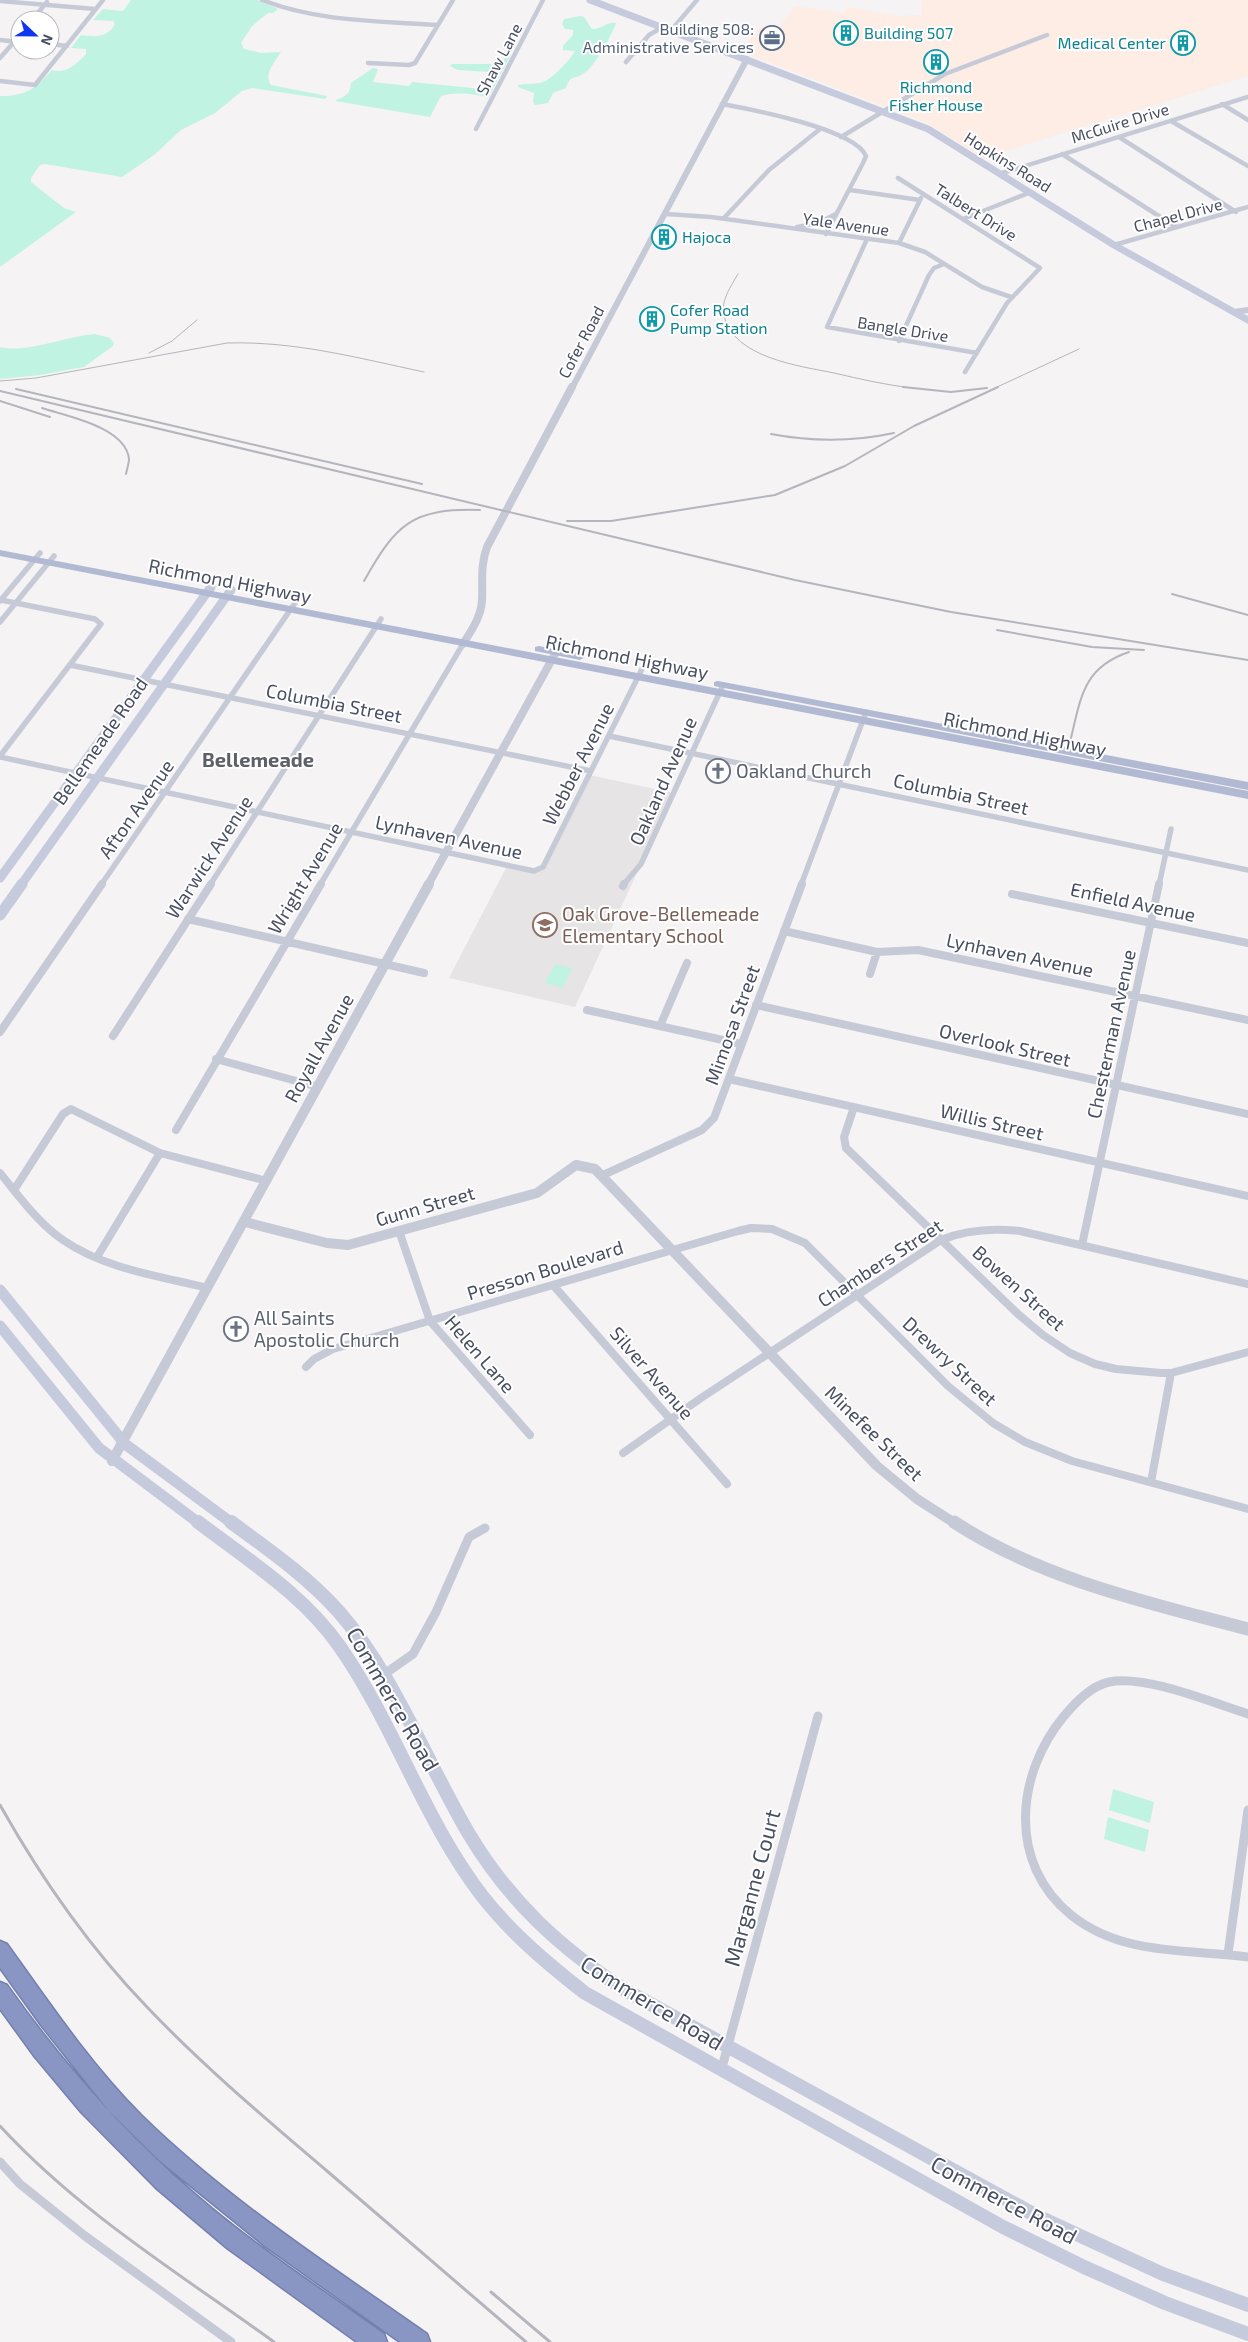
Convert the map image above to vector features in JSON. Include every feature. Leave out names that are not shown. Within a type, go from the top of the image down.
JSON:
[{"type":"highway","points":[[0,1951],[66,2043],[134,2122],[215,2196],[419,2342]]},
{"type":"highway","points":[[0,1992],[64,2076],[125,2145],[198,2211],[376,2342]]},
{"type":"main road","name":"Hopkins Road","points":[[590,0],[928,129],[1114,245],[1248,320]]},
{"type":"main road","name":"Richmond Highway","points":[[0,545],[51,559],[466,640],[864,716],[1248,786]]},
{"type":"main road","name":"Richmond Highway","points":[[0,553],[37,556]]},
{"type":"main road","name":"Bellemeade Road","points":[[0,878],[208,590]]},
{"type":"main road","name":"Bellemeade Road","points":[[0,914],[228,594]]},
{"type":"main road","name":"Richmond Highway","points":[[864,716],[1248,796]]},
{"type":"main road","name":"Commerce Road","points":[[0,1290],[123,1442],[309,1582],[348,1623],[383,1675],[473,1841],[496,1875],[528,1914],[565,1948],[608,1979],[728,2047],[1069,2232],[1163,2274],[1248,2305]]},
{"type":"main road","name":"Commerce Road","points":[[0,1326],[91,1439],[112,1460],[275,1580],[322,1625],[362,1682],[460,1863],[483,1897],[525,1943],[567,1980],[600,2003],[1025,2238],[1146,2296],[1248,2334]]},
{"type":"street","points":[[40,10],[48,0]]},
{"type":"street","points":[[0,82],[34,85],[103,0]]},
{"type":"street","points":[[262,0],[284,8],[310,14],[438,25]]},
{"type":"street","points":[[368,64],[414,64],[453,0]]},
{"type":"street","name":"Shaw Lane","points":[[476,129],[543,0]]},
{"type":"street","points":[[674,28],[698,0]]},
{"type":"street","points":[[0,1],[95,9]]},
{"type":"street","points":[[626,62],[649,35],[661,28]]},
{"type":"street","points":[[841,137],[886,112],[945,74],[1047,35]]},
{"type":"street","points":[[60,45],[67,46]]},
{"type":"street","points":[[0,58],[10,49]]},
{"type":"street","name":"Cofer Road","points":[[466,640],[481,607],[479,571],[487,547],[747,59]]},
{"type":"street","name":"McGuire Drive","points":[[999,174],[1248,97]]},
{"type":"street","points":[[722,104],[784,116],[860,146],[866,156],[826,234]]},
{"type":"street","points":[[1222,104],[1248,120]]},
{"type":"street","points":[[1171,121],[1248,166]]},
{"type":"street","points":[[724,218],[740,198],[796,147],[820,129]]},
{"type":"street","points":[[1119,137],[1236,212]]},
{"type":"street","points":[[1062,154],[1176,227]]},
{"type":"street","name":"Talbert Drive","points":[[898,178],[1040,268],[1023,282],[1012,297]]},
{"type":"street","points":[[850,190],[920,200]]},
{"type":"street","points":[[963,218],[1030,192]]},
{"type":"street","points":[[899,244],[923,194]]},
{"type":"street","name":"Chapel Drive","points":[[1114,245],[1236,212],[1248,207]]},
{"type":"street","points":[[786,228],[818,223],[837,213]]},
{"type":"street","name":"Yale Avenue","points":[[666,214],[724,218],[899,244],[925,252],[982,287],[1012,297]]},
{"type":"street","name":"Bangle Drive","points":[[867,240],[827,328],[977,353]]},
{"type":"street","points":[[899,341],[929,275],[934,268],[944,264]]},
{"type":"street","points":[[965,372],[1012,297]]},
{"type":"street","points":[[1234,312],[1248,310]]},
{"type":"street","points":[[1,601],[37,556]]},
{"type":"street","points":[[0,622],[51,559]]},
{"type":"street","points":[[0,757],[100,627],[101,622],[1,601]]},
{"type":"street","name":"Afton Avenue","points":[[0,1032],[232,698],[293,606]]},
{"type":"street","name":"Warwick Avenue","points":[[113,1036],[378,623]]},
{"type":"street","name":"Wright Avenue","points":[[176,1130],[216,1059],[466,640]]},
{"type":"street","name":"Royall Avenue","points":[[112,1460],[245,1222],[554,656]]},
{"type":"street","name":"Columbia Street","points":[[70,665],[591,771]]},
{"type":"street","name":"Webber Avenue","points":[[539,870],[640,673]]},
{"type":"street","name":"Oakland Avenue","points":[[623,886],[642,864],[721,689]]},
{"type":"street","name":"Mimosa Street","points":[[603,1175],[707,1126],[717,1113],[864,716]]},
{"type":"street","name":"Columbia Street","points":[[609,736],[1248,870]]},
{"type":"street","name":"Lynhaven Avenue","points":[[0,757],[534,872],[539,870]]},
{"type":"street","name":"Chesterman Avenue","points":[[1082,1244],[1171,829]]},
{"type":"street","name":"Enfield Avenue","points":[[1012,894],[1248,943]]},
{"type":"street","points":[[188,919],[424,973]]},
{"type":"street","name":"Lynhaven Avenue","points":[[784,931],[878,952],[918,950],[1248,1020]]},
{"type":"street","points":[[870,974],[878,952]]},
{"type":"street","points":[[660,1026],[686,963]]},
{"type":"street","name":"Overlook Street","points":[[756,1005],[1248,1114]]},
{"type":"street","points":[[587,1010],[742,1044]]},
{"type":"street","points":[[216,1059],[318,1087]]},
{"type":"street","name":"Willis Street","points":[[729,1079],[1248,1196]]},
{"type":"street","name":"Bowen Street","points":[[854,1107],[844,1137],[846,1148],[1029,1324],[1063,1348],[1085,1360],[1106,1367],[1171,1372],[1248,1352]]},
{"type":"street","points":[[14,1190],[63,1114],[71,1109],[160,1154],[267,1181]]},
{"type":"street","points":[[96,1257],[160,1154]]},
{"type":"street","name":"Gunn Street","points":[[245,1222],[336,1245],[356,1243],[537,1193],[550,1186],[576,1165],[587,1166],[603,1175]]},
{"type":"street","points":[[0,1173],[57,1234],[96,1257],[208,1288]]},
{"type":"street","name":"Minefee Street","points":[[603,1175],[671,1249],[888,1476],[924,1504],[972,1534],[1095,1587],[1248,1629]]},
{"type":"street","name":"Presson Boulevard","points":[[306,1367],[314,1359],[333,1349],[671,1249],[751,1228],[772,1229],[798,1238]]},
{"type":"street","name":"Chambers Street","points":[[623,1454],[671,1418],[859,1296],[941,1240],[961,1232],[1001,1229],[1020,1231],[1248,1284]]},
{"type":"street","name":"Helen Lane","points":[[398,1231],[430,1321],[530,1435]]},
{"type":"street","name":"Drewry Street","points":[[798,1238],[859,1296],[948,1386],[993,1423],[1025,1442],[1057,1455],[1248,1509]]},
{"type":"street","name":"Silver Avenue","points":[[553,1285],[727,1484]]},
{"type":"street","points":[[1151,1482],[1171,1372]]},
{"type":"street","points":[[383,1675],[413,1654],[420,1643],[469,1537],[485,1528]]},
{"type":"street","points":[[1248,1714],[1134,1680],[1108,1682],[1085,1696],[1064,1715],[1047,1738],[1033,1766],[1022,1815],[1024,1842],[1033,1869],[1047,1893],[1071,1914],[1099,1933],[1130,1946],[1248,1957]]},
{"type":"street","name":"Marganne Court","points":[[721,2071],[818,1716]]},
{"type":"street","points":[[1228,1954],[1248,1810]]},
{"type":"street","points":[[0,2162],[20,2184],[80,2232],[231,2342]]},
{"type":"shaded area","points":[[922,0],[1248,0],[1248,76],[983,158],[925,122],[740,51],[762,25],[779,28],[795,6],[843,13],[848,7],[898,16],[922,15]]},
{"type":"shaded area","name":"Oak Grove-Bellemeade Elementary School","points":[[589,775],[674,793],[575,1007],[449,978],[507,866],[539,870]]},
{"type":"green space","points":[[131,0],[257,0],[278,9],[273,13],[268,13],[252,26],[241,43],[244,49],[261,53],[281,52],[269,72],[268,77],[271,85],[327,96],[325,99],[252,88],[242,91],[215,113],[181,130],[154,155],[122,177],[45,164],[40,165],[31,178],[31,182],[64,208],[76,212],[0,267],[0,96],[24,93],[35,87],[52,70],[63,71],[75,65],[86,54],[86,49],[71,48],[81,35],[101,36],[112,29],[115,24],[113,21],[93,20],[103,9],[123,11]]},
{"type":"green space","points":[[584,17],[592,29],[616,23],[593,65],[583,74],[571,79],[566,88],[553,93],[548,103],[535,105],[533,102],[534,93],[518,87],[518,85],[543,82],[565,64],[575,51],[563,50],[563,46],[573,35],[573,30],[565,29],[562,24],[564,19]]},
{"type":"green space","points":[[506,55],[511,55],[488,98],[464,94],[441,96],[430,117],[335,101],[348,93],[351,83],[373,68],[378,69],[373,82],[409,86],[412,82],[482,89],[486,86],[490,72],[458,70],[450,66],[452,64],[495,64],[503,62]]},
{"type":"green space","points":[[95,334],[110,338],[114,343],[113,346],[84,367],[40,375],[0,379],[0,347],[10,349],[21,348]]},
{"type":"green space","points":[[555,964],[572,968],[563,988],[545,983]]},
{"type":"green space","points":[[1113,1789],[1154,1802],[1150,1823],[1109,1810]]},
{"type":"green space","points":[[1108,1817],[1149,1830],[1145,1852],[1104,1839]]},
{"type":"railway","points":[[738,274],[725,300],[724,316],[730,330],[741,342],[754,351],[787,363],[883,384],[910,388]]},
{"type":"railway","points":[[149,353],[172,341],[197,320]]},
{"type":"railway","points":[[0,381],[36,378],[227,343],[252,343],[302,348],[351,356],[424,372]]},
{"type":"railway","points":[[995,388],[1079,349]]},
{"type":"railway","points":[[903,387],[910,388]]},
{"type":"railway","points":[[567,521],[611,521],[775,495],[845,466],[914,426],[998,387]]},
{"type":"railway","points":[[910,388],[951,392],[987,388]]},
{"type":"railway","points":[[16,389],[422,484]]},
{"type":"railway","points":[[0,391],[795,580],[951,612],[1248,660]]},
{"type":"railway","points":[[0,401],[50,417]]},
{"type":"railway","points":[[42,408],[93,424],[118,439],[125,448],[129,459],[126,474]]},
{"type":"railway","points":[[771,434],[832,440],[894,433]]},
{"type":"railway","points":[[364,581],[386,546],[408,523],[438,512],[480,510]]},
{"type":"railway","points":[[1172,594],[1248,615]]},
{"type":"railway","points":[[997,630],[1092,647],[1144,650]]},
{"type":"railway","points":[[1071,738],[1078,709],[1087,685],[1102,666],[1114,658],[1129,652]]},
{"type":"railway","points":[[0,1805],[32,1859],[67,1911],[105,1960],[168,2029],[212,2071],[526,2342]]},
{"type":"railway","points":[[0,2126],[63,2186],[131,2241],[274,2342]]},
{"type":"railway","points":[[491,2292],[550,2342]]},
{"type":"place","name":"Building 507","points":[[846,33]]},
{"type":"place","name":"Building 508: Administrative Services","points":[[772,38]]},
{"type":"place","name":"Medical Center","points":[[1183,43]]},
{"type":"place","name":"Richmond Fisher House","points":[[936,62]]},
{"type":"place","name":"Hajoca","points":[[664,237]]},
{"type":"place","name":"Cofer Road Pump Station","points":[[652,319]]},
{"type":"place","name":"Oakland Church","points":[[718,771]]},
{"type":"place","name":"Oak Grove-Bellemeade Elementary School","points":[[545,925]]},
{"type":"place","name":"All Saints Apostolic Church","points":[[236,1329]]},
{"type":"district","name":"Bellemeade","points":[[258,760]]}]
